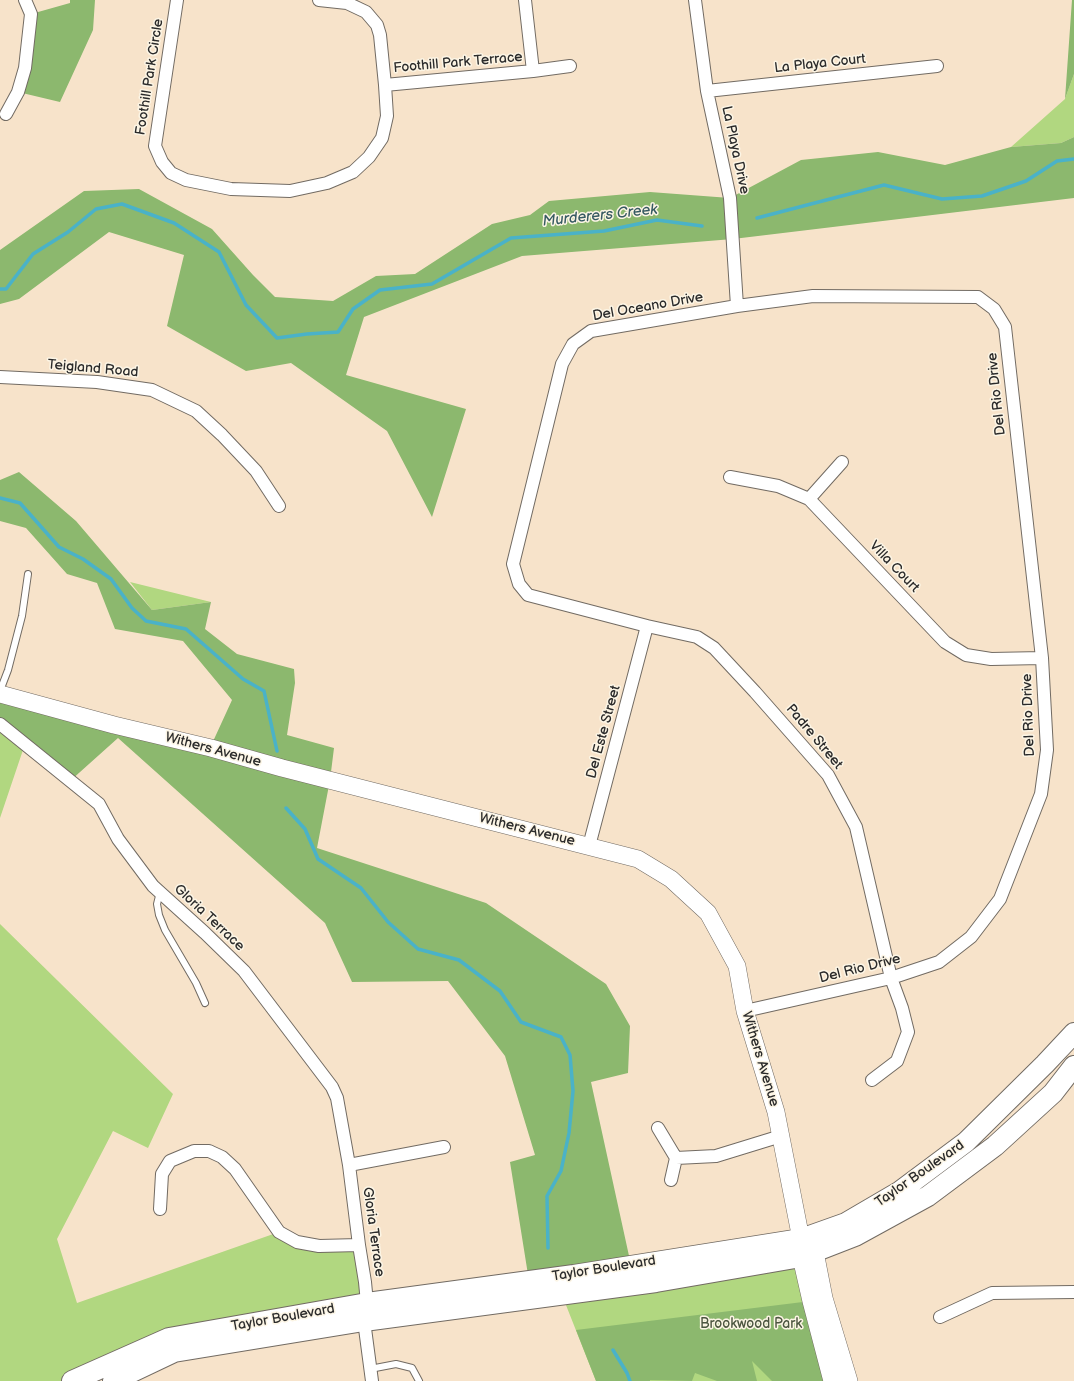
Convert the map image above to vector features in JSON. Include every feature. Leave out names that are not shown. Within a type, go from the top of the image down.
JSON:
[{"type":"main road","name":"Taylor Boulevard","points":[[806,1249],[846,1223],[899,1192],[966,1142],[1045,1064],[1074,1033]]},
{"type":"main road","name":"Taylor Boulevard","points":[[72,1381],[169,1338],[365,1312],[656,1282],[806,1249],[855,1236],[928,1196],[995,1146],[1053,1093],[1074,1066]]},
{"type":"main road","name":"Taylor Boulevard","points":[[113,1381],[174,1352],[365,1312]]},
{"type":"street","points":[[6,114],[18,92],[25,68],[31,14],[25,0]]},
{"type":"street","name":"Foothill Park Circle","points":[[177,0],[155,146],[162,162],[171,172],[186,180],[231,189],[290,191],[327,183],[353,172],[369,157],[382,138],[387,116],[380,35],[377,24],[366,12],[347,3],[319,0]]},
{"type":"street","name":"Foothill Park Terrace","points":[[525,0],[533,71]]},
{"type":"street","name":"La Playa Drive","points":[[695,0],[707,91],[730,198],[737,306]]},
{"type":"street","name":"Foothill Park Terrace","points":[[385,85],[570,66]]},
{"type":"street","name":"La Playa Court","points":[[707,91],[937,66]]},
{"type":"street","name":"Del Oceano Drive","points":[[647,626],[528,595],[519,584],[515,574],[513,564],[562,364],[573,344],[591,331],[737,306],[813,296],[978,297],[994,309]]},
{"type":"street","name":"Del Rio Drive","points":[[745,1011],[891,978],[940,962],[971,937],[1000,899],[1042,794],[1047,750],[1042,658],[1005,327],[994,309]]},
{"type":"street","name":"Teigland Road","points":[[0,377],[98,382],[152,390],[196,411],[256,471],[279,506]]},
{"type":"street","points":[[809,499],[842,462]]},
{"type":"street","name":"Villa Court","points":[[730,477],[778,486],[809,499],[946,642],[966,655],[990,659],[1042,658]]},
{"type":"street","name":"Del Este Street","points":[[589,846],[647,626]]},
{"type":"street","name":"Padre Street","points":[[647,626],[697,637],[714,648],[756,692],[828,774],[856,827],[891,978],[902,1008],[908,1032],[897,1061],[872,1080]]},
{"type":"street","name":"Withers Avenue","points":[[0,694],[114,725],[211,748],[282,768],[638,859],[670,879],[708,913],[737,966],[745,1011],[776,1112],[806,1249],[811,1301],[832,1381]]},
{"type":"street","name":"Gloria Terrace","points":[[0,724],[99,804],[118,839],[153,886],[201,929],[244,971],[332,1087],[337,1098],[349,1165],[365,1282],[365,1312],[371,1375]]},
{"type":"street","points":[[658,1128],[676,1158],[671,1180]]},
{"type":"street","points":[[676,1158],[716,1156],[781,1136]]},
{"type":"street","points":[[349,1165],[444,1147]]},
{"type":"street","points":[[160,1209],[162,1174],[170,1161],[194,1150],[209,1151],[222,1158],[235,1169],[279,1232],[297,1242],[319,1246],[359,1245]]},
{"type":"street","name":"Withers Avenue","points":[[806,1249],[824,1298],[849,1381]]},
{"type":"street","points":[[940,1317],[992,1293],[1074,1292]]},
{"type":"lane","points":[[0,691],[8,670],[22,616],[28,574]]},
{"type":"lane","points":[[160,892],[157,904],[159,916],[165,930],[196,983],[205,1003]]},
{"type":"lane","points":[[371,1375],[396,1364],[412,1368],[419,1381]]},
{"type":"green space","points":[[70,0],[95,0],[93,30],[60,102],[18,92],[31,14],[70,3]]},
{"type":"green space","points":[[1072,0],[1074,0],[1074,74],[1065,99]]},
{"type":"green space","points":[[1074,74],[1074,137],[1061,143],[1011,147],[1065,99]]},
{"type":"green space","points":[[1074,137],[1074,198],[733,239],[522,256],[364,317],[346,375],[466,409],[432,517],[387,431],[291,363],[246,371],[167,326],[184,255],[109,232],[19,299],[0,304],[0,250],[84,191],[139,189],[212,229],[275,297],[333,301],[376,276],[415,274],[492,224],[530,215],[549,201],[650,192],[730,198],[801,160],[878,152],[945,165],[1011,147],[1061,143]]},
{"type":"green space","points":[[19,472],[76,521],[152,610],[211,602],[205,629],[237,654],[294,669],[295,683],[287,735],[334,748],[330,780],[317,848],[486,903],[606,984],[630,1026],[628,1073],[591,1082],[631,1265],[529,1281],[510,1162],[535,1155],[505,1056],[448,981],[352,982],[325,923],[118,738],[70,781],[0,724],[0,696],[210,748],[232,700],[183,641],[115,629],[97,583],[67,574],[26,528],[0,521],[0,480]]},
{"type":"green space","points":[[130,582],[211,602],[152,610]]},
{"type":"green space","points":[[0,724],[25,744],[0,818]]},
{"type":"green space","points":[[0,924],[173,1094],[148,1148],[113,1131],[57,1239],[77,1303],[279,1232],[297,1242],[359,1245],[367,1303],[72,1381],[0,1381]]},
{"type":"green space","name":"Brookwood Park","points":[[801,1257],[832,1381],[596,1381],[562,1295]]},
{"type":"green space","name":"Brookwood Park","points":[[811,1301],[832,1381],[772,1381],[752,1361],[757,1381],[717,1381],[695,1373],[692,1381],[596,1381],[576,1330]]},
{"type":"waterway","name":"Murderers Creek","points":[[757,218],[884,185],[942,199],[982,196],[1026,181],[1057,161],[1074,159]]},
{"type":"waterway","name":"Murderers Creek","points":[[0,289],[6,289],[33,254],[68,232],[96,209],[122,204],[174,223],[219,252],[246,305],[277,338],[338,332],[353,309],[380,290],[432,284],[511,238],[604,231],[657,220],[702,226]]},
{"type":"waterway","points":[[0,498],[20,503],[59,547],[83,559],[111,579],[132,608],[146,621],[186,629],[243,679],[264,691],[277,751]]},
{"type":"waterway","points":[[286,808],[305,829],[318,859],[361,888],[388,922],[418,949],[459,960],[500,991],[521,1022],[561,1037],[570,1055],[573,1091],[569,1133],[561,1171],[547,1196],[548,1248]]},
{"type":"waterway","points":[[613,1350],[627,1373],[630,1381]]}]
